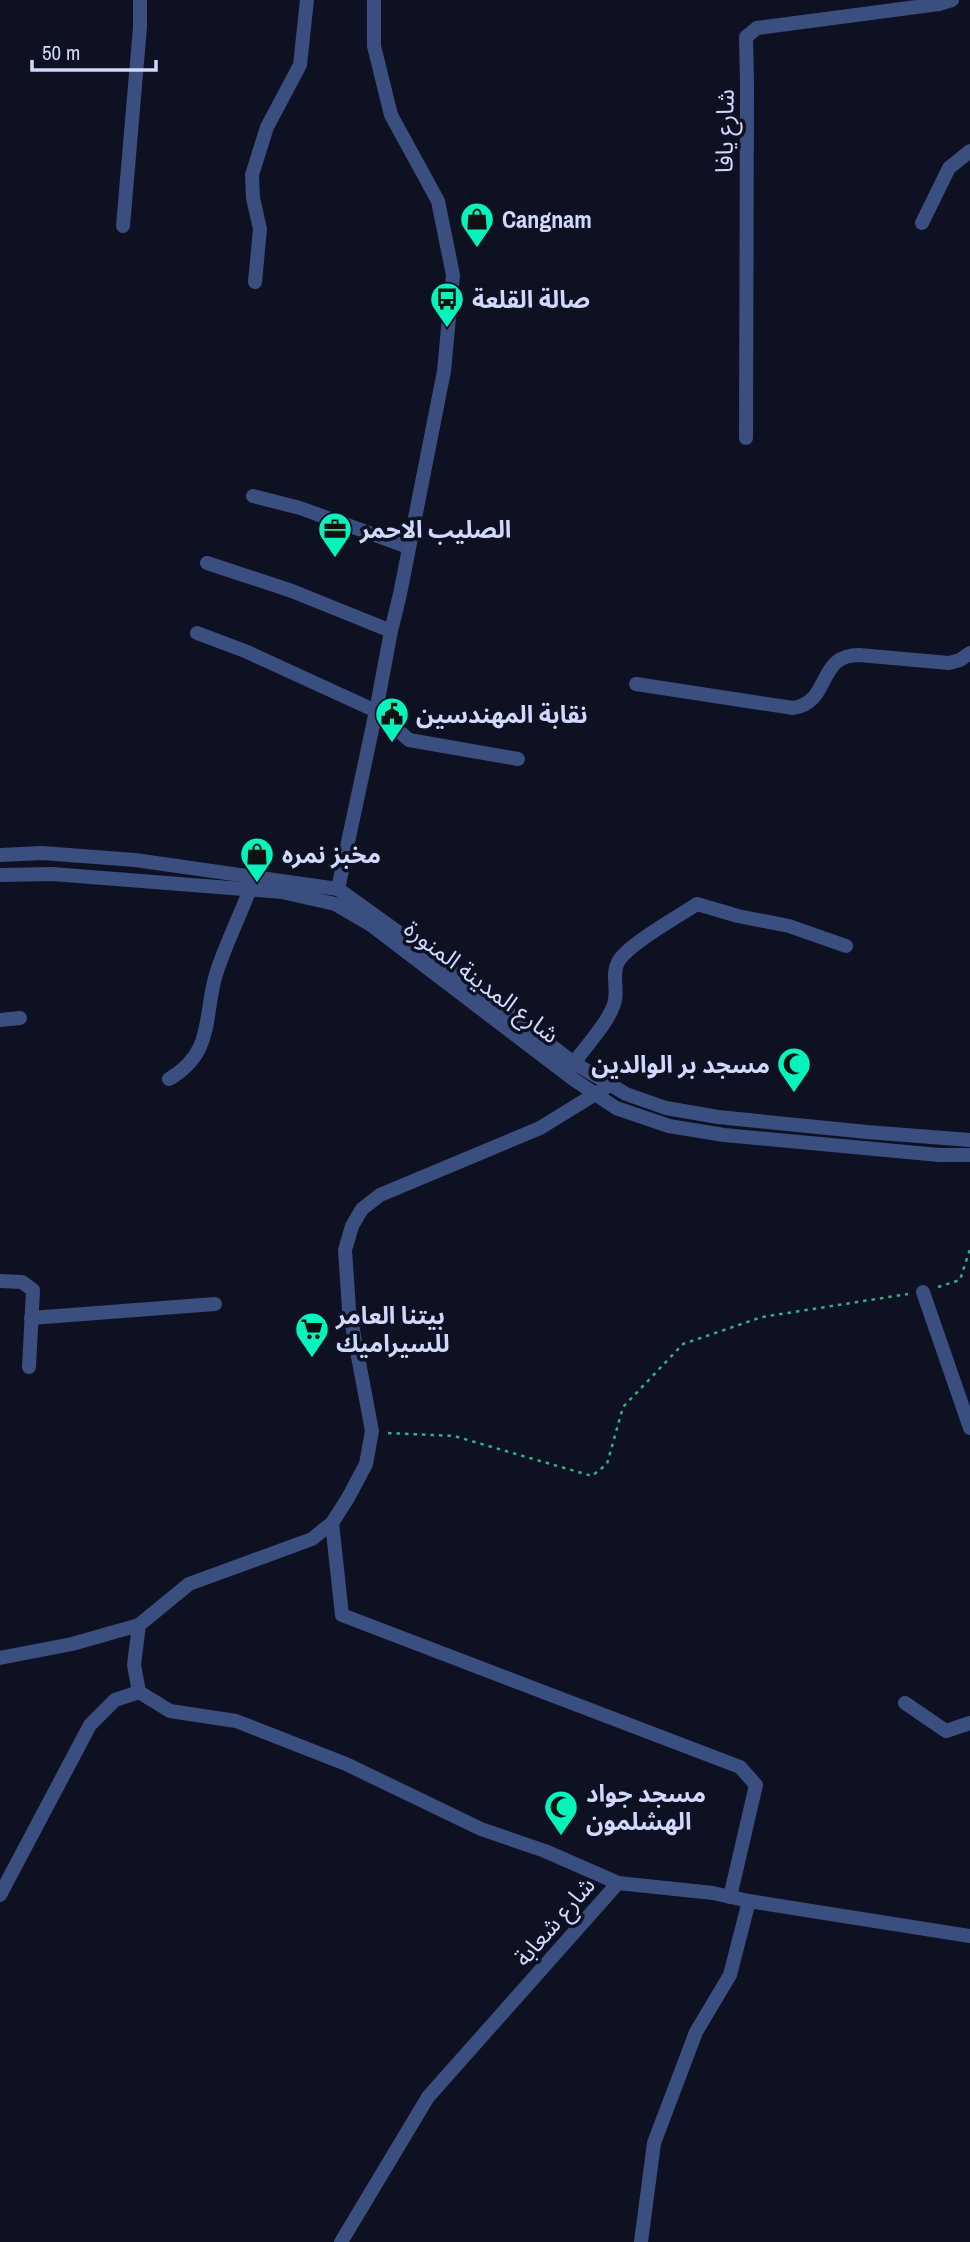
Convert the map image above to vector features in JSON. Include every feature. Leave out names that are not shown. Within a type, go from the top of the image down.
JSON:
[{"type":"street","points":[[123,226],[141,27],[140,0]]},
{"type":"street","points":[[255,282],[260,229],[253,198],[253,175],[267,127],[300,65],[307,0]]},
{"type":"street","points":[[338,889],[444,371],[453,275],[438,201],[391,115],[374,46],[374,0]]},
{"type":"street","name":"شارع يافا","points":[[746,438],[746,37],[757,28],[939,4],[952,0]]},
{"type":"street","points":[[922,223],[949,168],[970,150]]},
{"type":"street","points":[[253,496],[300,508],[408,547]]},
{"type":"street","points":[[207,563],[292,591],[391,631]]},
{"type":"street","points":[[197,633],[245,650],[376,711],[409,740],[518,760]]},
{"type":"street","points":[[636,684],[793,708],[814,699],[829,669],[847,656],[949,663],[970,653]]},
{"type":"street","name":"شارع المدينة المنورة","points":[[0,855],[42,853],[135,860],[338,889],[474,986],[574,1063],[626,1094],[666,1108],[718,1117],[970,1140]]},
{"type":"street","name":"شارع المدينة المنورة","points":[[0,875],[52,874],[249,892],[282,892],[335,904],[359,918],[616,1108],[668,1126],[724,1135],[939,1155],[970,1155]]},
{"type":"street","points":[[169,1079],[184,1070],[203,1043],[217,970],[249,892]]},
{"type":"street","points":[[574,1063],[614,1006],[617,989],[614,977],[618,962],[631,948],[697,904],[738,916],[789,926],[846,946]]},
{"type":"street","points":[[0,1020],[20,1018]]},
{"type":"street","points":[[0,1658],[72,1644],[139,1625],[189,1584],[312,1539],[332,1523],[366,1464],[372,1431],[349,1309],[345,1250],[352,1226],[362,1209],[380,1195],[540,1128],[610,1085]]},
{"type":"street","points":[[0,1281],[22,1282],[33,1290],[29,1367]]},
{"type":"street","points":[[923,1292],[970,1428]]},
{"type":"street","points":[[31,1318],[215,1304]]},
{"type":"street","points":[[332,1523],[342,1615],[740,1767],[756,1785],[730,1897]]},
{"type":"street","points":[[139,1625],[134,1665],[139,1692],[170,1711],[236,1721],[334,1759],[481,1829],[545,1851],[618,1883]]},
{"type":"street","points":[[0,1895],[90,1726],[115,1700],[139,1692]]},
{"type":"street","points":[[905,1703],[946,1731],[970,1723]]},
{"type":"street","name":"شارع شعابة","points":[[341,2242],[428,2097],[618,1883],[730,1897],[970,1936]]},
{"type":"street","points":[[641,2242],[654,2143],[696,2032],[730,1975],[749,1901]]},
{"type":"path","points":[[372,1431],[454,1436],[592,1476],[607,1464],[623,1407],[684,1344],[762,1317],[923,1292],[960,1280],[970,1249]]},
{"type":"place","name":"Cangnam","points":[[477,249]]},
{"type":"place","name":"صالة القلعة","points":[[447,329]]},
{"type":"place","name":"الصليب الاحمر","points":[[335,559]]},
{"type":"place","name":"نقابة المهندسين","points":[[392,744]]},
{"type":"place","name":"مخبز نمره","points":[[257,884]]},
{"type":"place","name":"مسجد بر الوالدين","points":[[794,1094]]},
{"type":"place","name":"بيتنا العامر للسيراميك","points":[[312,1359]]},
{"type":"place","name":"مسجد جواد الهشلمون","points":[[561,1837]]}]
